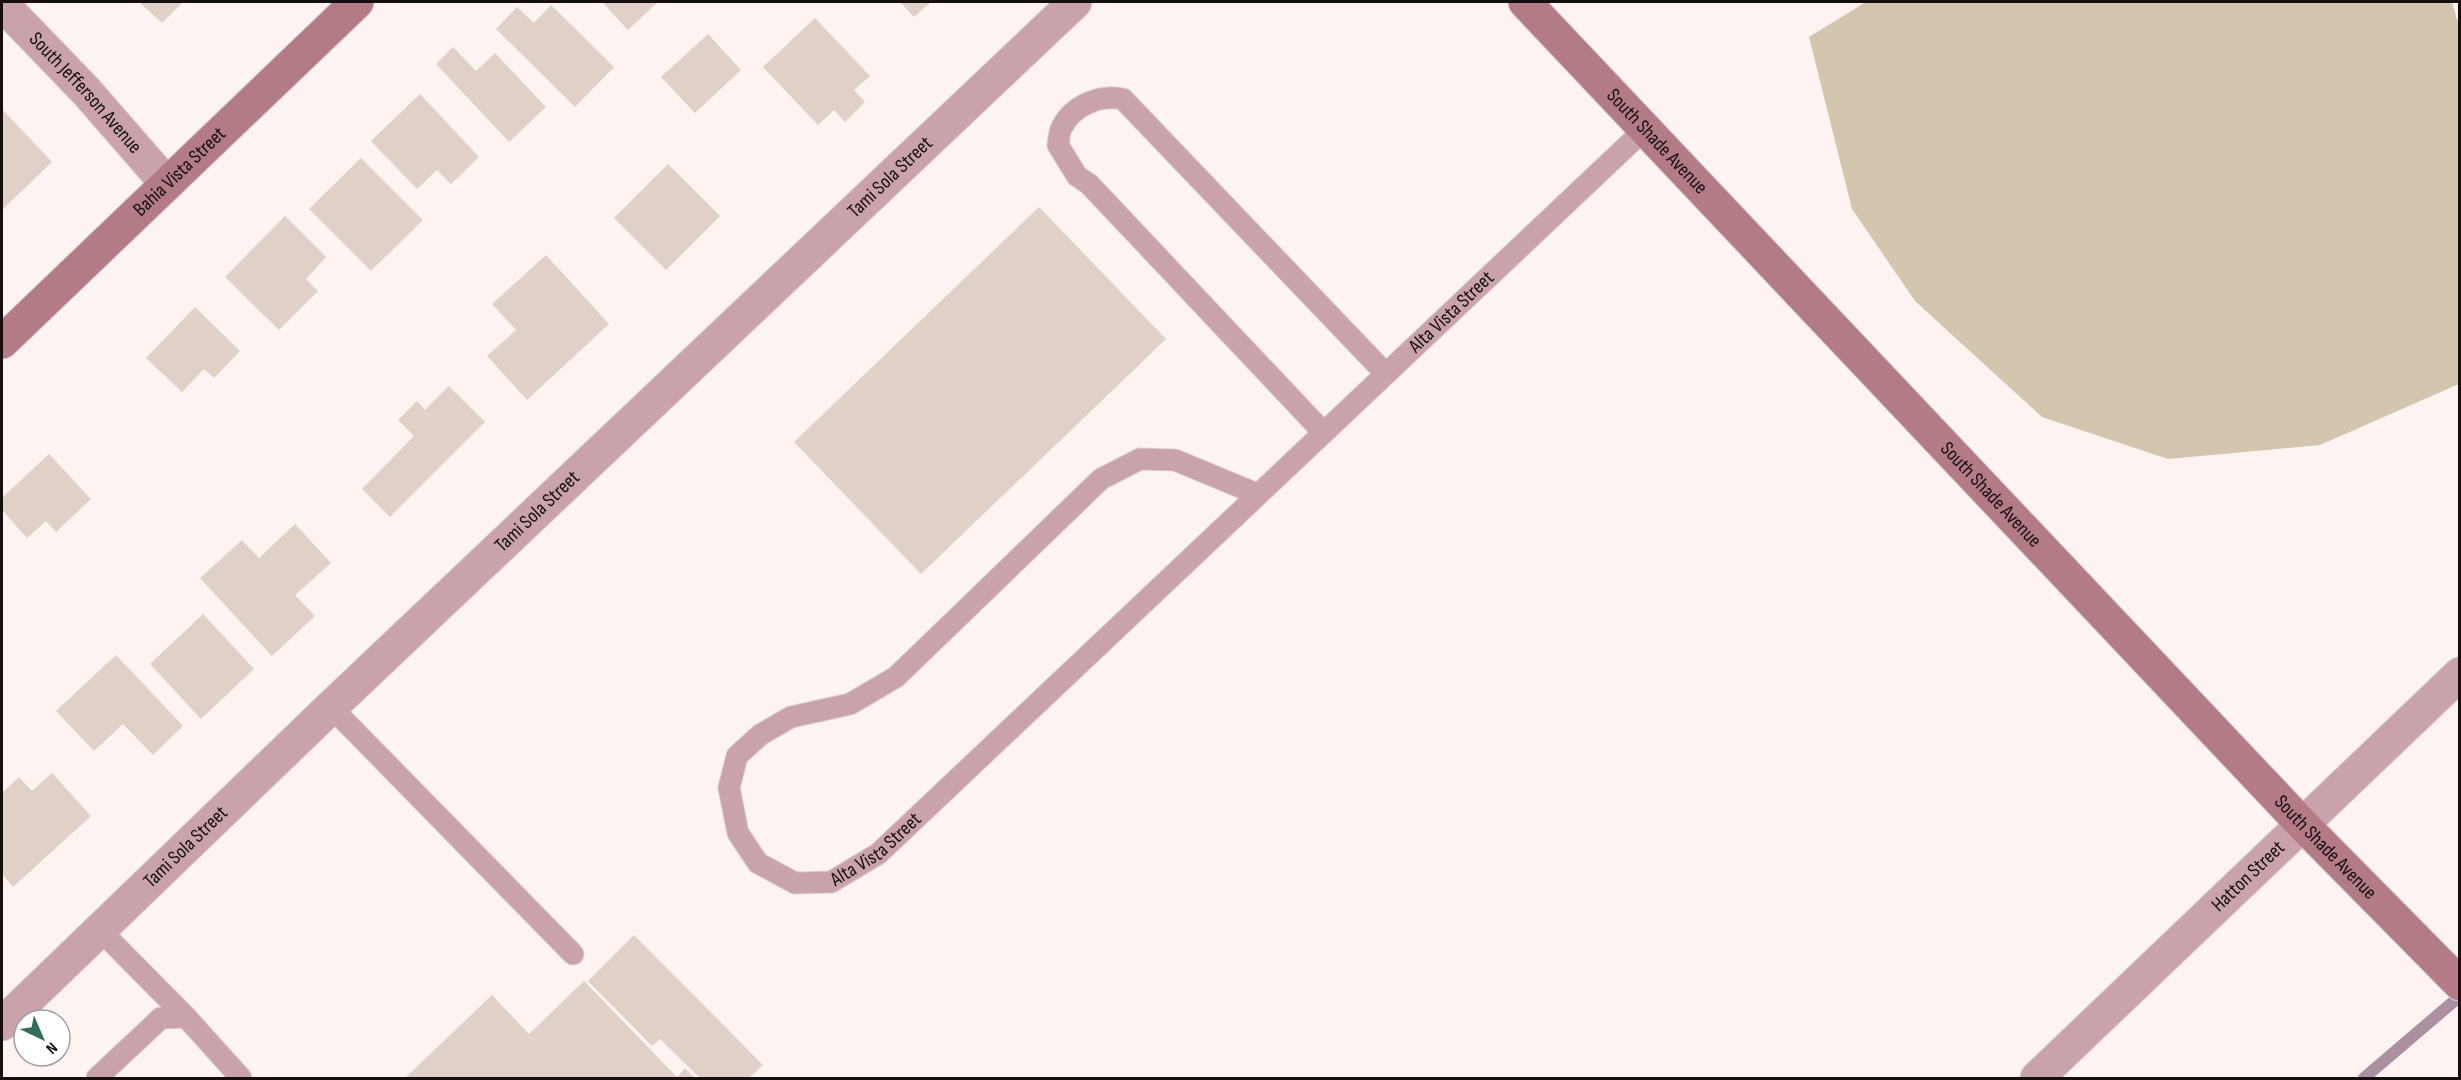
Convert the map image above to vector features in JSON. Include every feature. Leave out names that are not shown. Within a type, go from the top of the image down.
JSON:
[{"type":"street","name":"Bahia Vista Street","points":[[2,342],[357,2]]},
{"type":"street","name":"Tami Sola Street","points":[[2,1024],[331,707],[1075,2]]},
{"type":"street","name":"South Shade Avenue","points":[[1525,2],[2303,825],[2453,978]]},
{"type":"street","name":"South Jefferson Avenue","points":[[2,4],[86,91],[167,184]]},
{"type":"street","name":"Hatton Street","points":[[2037,1078],[2460,674]]},
{"type":"lane","points":[[1323,432],[1089,184],[1077,176],[1058,145],[1061,127],[1073,113],[1091,101],[1109,96],[1123,99],[1385,374]]},
{"type":"lane","name":"Alta Vista Street","points":[[1257,494],[1175,460],[1140,459],[1101,479],[896,677],[850,704],[792,717],[760,735],[737,756],[729,788],[738,833],[758,863],[795,883],[831,882],[878,854],[1645,129]]},
{"type":"lane","points":[[331,707],[573,954]]},
{"type":"lane","points":[[99,929],[186,1017],[241,1078]]},
{"type":"lane","points":[[97,1078],[161,1018],[186,1017]]},
{"type":"shaded area","points":[[1866,2],[2452,2],[2460,29],[2459,384],[2320,445],[2168,459],[2042,417],[1915,301],[1852,209],[1809,37]]},
{"type":"building","points":[[139,2],[183,2],[162,23]]},
{"type":"building","points":[[602,2],[658,2],[628,30]]},
{"type":"building","points":[[900,2],[931,2],[914,17]]},
{"type":"building","points":[[551,5],[614,67],[575,107],[496,29],[517,7],[534,23]]},
{"type":"building","points":[[815,18],[870,76],[854,90],[865,102],[845,122],[834,110],[818,125],[763,67]]},
{"type":"building","points":[[708,34],[741,70],[695,113],[661,77]]},
{"type":"building","points":[[453,47],[476,71],[495,53],[546,107],[509,142],[436,64]]},
{"type":"building","points":[[420,94],[479,157],[451,184],[437,170],[417,189],[371,141]]},
{"type":"building","points":[[2,109],[52,162],[2,210]]},
{"type":"building","points":[[361,158],[423,220],[371,271],[309,209]]},
{"type":"building","points":[[668,164],[720,216],[666,270],[614,218]]},
{"type":"building","points":[[1039,207],[1166,339],[921,574],[794,442]]},
{"type":"building","points":[[285,216],[326,257],[306,279],[318,291],[279,330],[225,277]]},
{"type":"building","points":[[546,255],[609,324],[527,400],[487,356],[516,330],[492,304]]},
{"type":"building","points":[[195,307],[240,351],[214,378],[204,369],[182,392],[146,358]]},
{"type":"building","points":[[449,386],[485,422],[390,517],[362,489],[414,436],[398,420],[417,401],[425,410]]},
{"type":"building","points":[[49,454],[91,499],[56,532],[46,521],[27,538],[2,510],[2,498]]},
{"type":"building","points":[[295,524],[331,563],[295,595],[315,616],[272,656],[200,578],[242,540],[259,558]]},
{"type":"building","points":[[203,614],[254,669],[201,719],[150,664]]},
{"type":"building","points":[[116,655],[183,726],[153,755],[123,724],[94,751],[56,711]]},
{"type":"building","points":[[52,773],[91,816],[13,887],[2,874],[2,793],[19,777],[32,791]]},
{"type":"building","points":[[634,935],[763,1065],[749,1078],[700,1078],[660,1039],[652,1046],[588,981]]},
{"type":"building","points":[[584,981],[677,1077],[685,1068],[695,1078],[405,1078],[492,995],[529,1034]]},
{"type":"waterway","points":[[2364,1078],[2460,996]]}]
